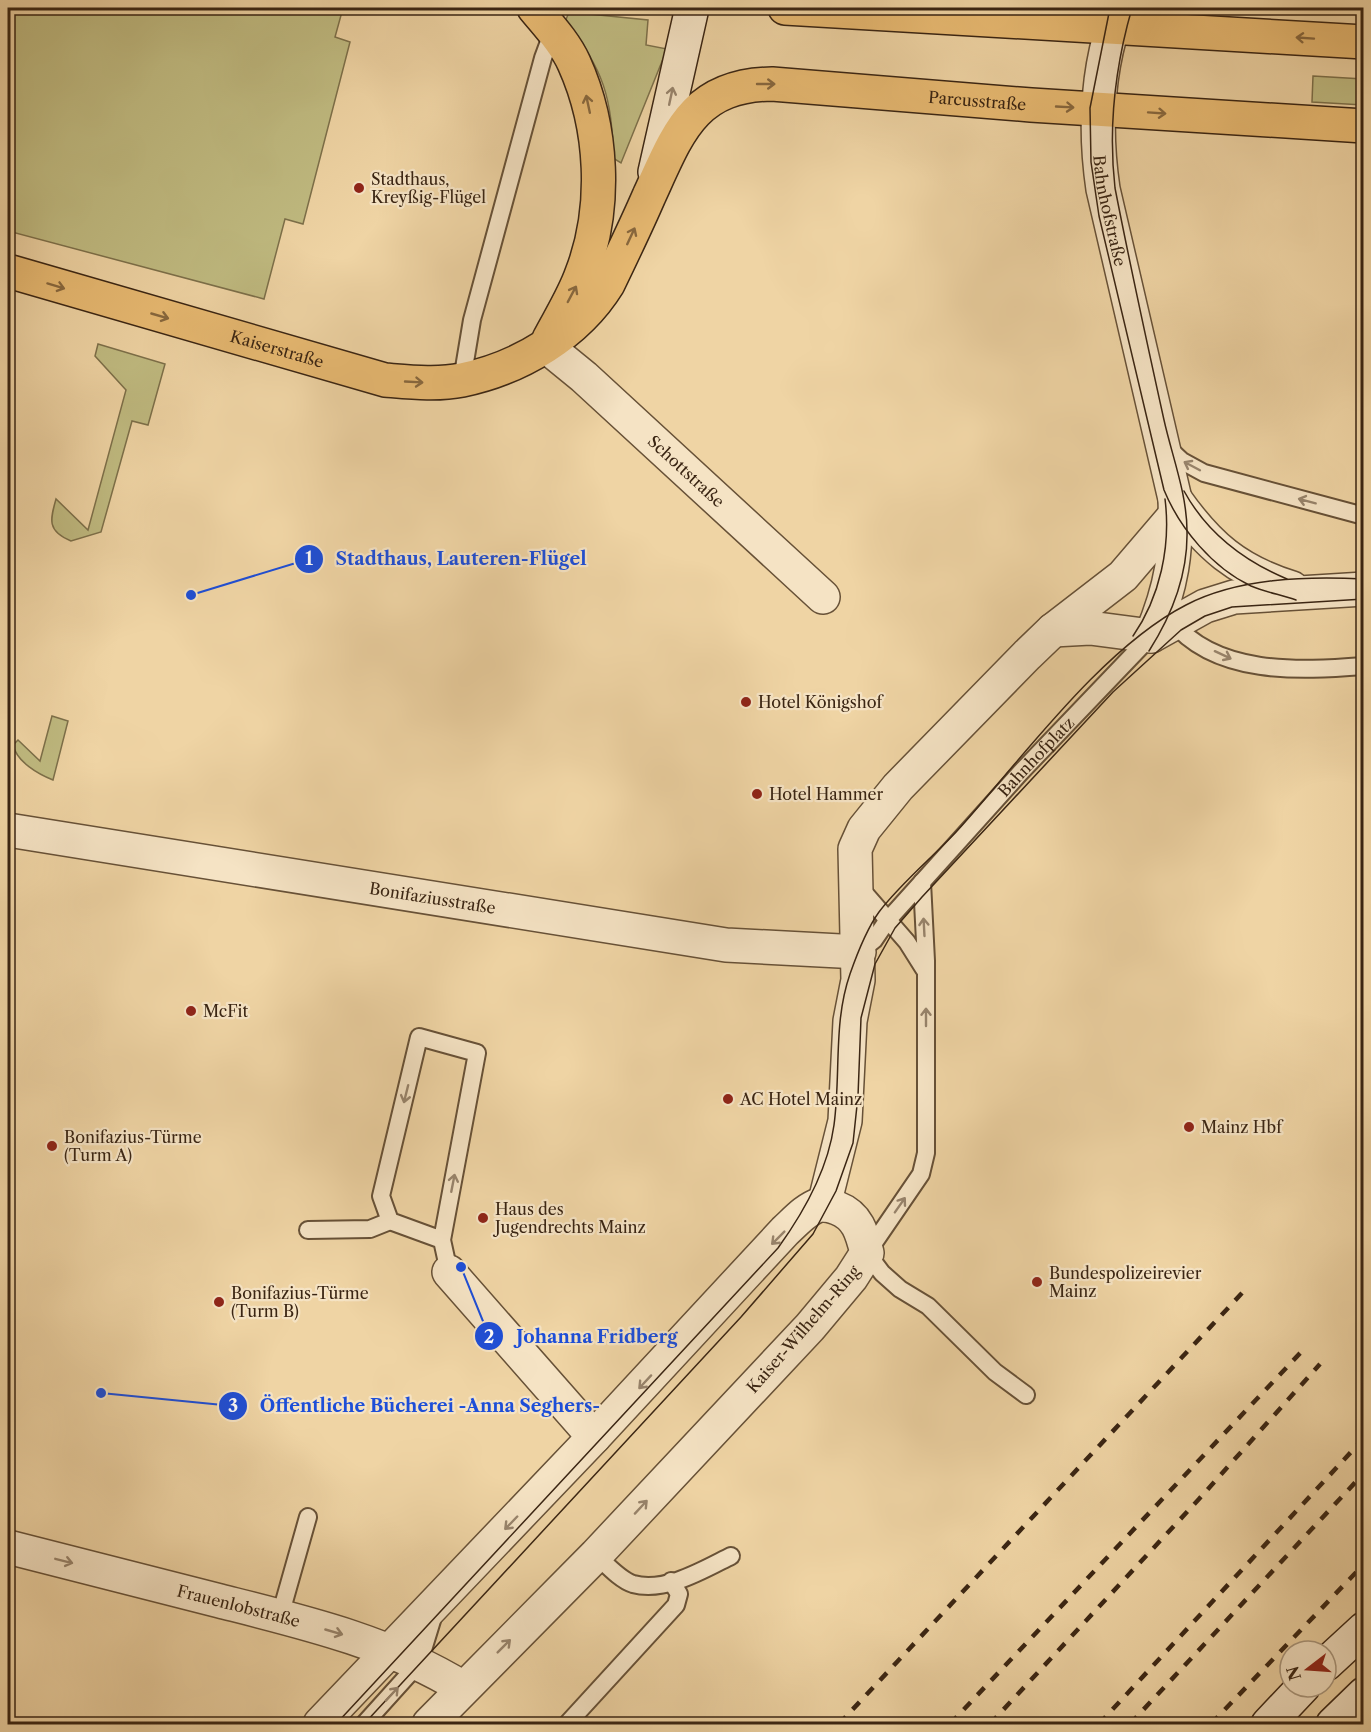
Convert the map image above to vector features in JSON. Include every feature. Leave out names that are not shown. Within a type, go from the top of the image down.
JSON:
[{"type":"main road","points":[[785,8],[1115,17],[1364,42]]},
{"type":"main road","points":[[543,19],[573,61],[588,98],[599,192],[594,234],[582,275],[546,346]]},
{"type":"main road","name":"Parcusstraße","points":[[650,194],[673,141],[687,122],[711,99],[747,84],[1364,126]]},
{"type":"main road","name":"Kaiserstraße","points":[[8,271],[384,380],[422,383],[462,380],[506,366],[546,346],[574,326],[595,305],[608,284],[650,194]]},
{"type":"street","points":[[650,194],[692,8]]},
{"type":"street","name":"Bahnhofstraße","points":[[1115,17],[1101,71],[1098,151],[1103,189],[1159,425]]},
{"type":"street","name":"Schottstraße","points":[[546,346],[584,377],[823,597]]},
{"type":"street","name":"Bahnhofplatz","points":[[1159,425],[1175,506],[1177,545],[1163,621]]},
{"type":"street","points":[[320,1725],[594,1437],[772,1244],[810,1210],[824,1205],[845,1121],[850,1021],[858,980],[855,849],[876,811],[1053,630],[1123,576],[1175,506]]},
{"type":"street","name":"Bahnhofplatz","points":[[1175,506],[1216,549],[1239,567],[1259,577],[1302,591]]},
{"type":"street","name":"Bahnhofplatz","points":[[1163,621],[1234,597],[1302,591],[1364,589]]},
{"type":"street","points":[[1053,630],[1163,621]]},
{"type":"street","name":"Bonifaziusstraße","points":[[8,830],[747,947],[859,952]]},
{"type":"street","name":"Kaiser-Wilhelm-Ring","points":[[429,1725],[596,1555],[810,1327],[851,1278],[867,1253],[861,1231],[854,1219],[844,1211],[824,1205]]},
{"type":"street","points":[[449,1272],[594,1437]]},
{"type":"street","name":"Frauenlobstraße","points":[[8,1546],[280,1616],[355,1638],[419,1663],[463,1688]]},
{"type":"street","points":[[1338,1653],[1364,1629]]},
{"type":"street","points":[[1268,1725],[1292,1699]]},
{"type":"lane","points":[[462,380],[472,320],[543,58],[543,19]]},
{"type":"lane","points":[[1159,425],[1171,453],[1204,473],[1364,516]]},
{"type":"lane","points":[[1163,621],[1230,659],[1260,667],[1327,669],[1364,666]]},
{"type":"lane","name":"Bahnhofplatz","points":[[859,952],[874,939],[887,921],[1020,773],[1163,621]]},
{"type":"lane","points":[[855,878],[866,897],[914,951],[926,973]]},
{"type":"lane","points":[[922,882],[926,973],[926,1153],[921,1174],[867,1253],[882,1273],[900,1289],[928,1306],[995,1372],[1026,1395]]},
{"type":"lane","points":[[390,1221],[381,1196],[419,1037],[477,1053],[442,1240],[449,1272]]},
{"type":"lane","points":[[308,1230],[370,1229],[390,1221],[442,1240]]},
{"type":"lane","points":[[280,1616],[308,1516]]},
{"type":"lane","points":[[596,1555],[631,1584],[647,1585],[690,1576],[731,1556]]},
{"type":"lane","points":[[567,1725],[676,1605],[678,1593],[671,1581]]},
{"type":"lane","points":[[364,1725],[419,1663],[438,1600]]},
{"type":"shaded area","points":[[8,8],[343,8],[335,37],[350,42],[303,224],[285,219],[264,299],[8,231]]},
{"type":"shaded area","points":[[569,12],[648,20],[646,45],[667,49],[621,163],[613,158],[611,119],[603,85],[589,54],[565,22]]},
{"type":"shaded area","points":[[1313,76],[1363,79],[1363,105],[1312,102]]},
{"type":"shaded area","points":[[98,344],[165,364],[148,425],[132,421],[101,532],[71,541],[58,533],[52,524],[56,499],[88,530],[126,390],[95,356]]},
{"type":"shaded area","points":[[52,716],[68,721],[53,780],[23,762],[13,745],[18,740],[40,761]]},
{"type":"tram line","points":[[1110,8],[1090,108],[1091,162],[1099,216],[1164,490],[1189,533],[1199,546],[1224,569],[1251,586],[1296,600]]},
{"type":"tram line","points":[[1132,8],[1121,52],[1114,97],[1112,142],[1115,188],[1164,420],[1182,489],[1187,531],[1185,563],[1177,594],[1165,623],[1149,651]]},
{"type":"tram line","points":[[1184,491],[1215,533],[1256,564],[1287,579]]},
{"type":"tram line","points":[[1133,636],[1157,588],[1165,553],[1165,499]]},
{"type":"tram line","points":[[336,1724],[778,1248],[788,1234],[813,1190],[831,1141],[836,1106],[841,1011],[850,974],[870,926],[897,891],[957,831],[1064,708],[1124,648],[1155,624],[1206,596],[1250,584],[1296,579],[1364,579]]},
{"type":"tram line","points":[[364,1724],[741,1317],[813,1234],[836,1191],[853,1143],[858,1096],[861,1018],[875,964],[895,928],[922,897],[1113,692],[1181,630],[1205,616],[1232,607],[1364,599]]},
{"type":"railway","points":[[839,1724],[1243,1292]]},
{"type":"railway","points":[[950,1724],[1304,1349]]},
{"type":"railway","points":[[990,1724],[1199,1499],[1320,1364]]},
{"type":"railway","points":[[1099,1724],[1364,1438]]},
{"type":"railway","points":[[1130,1724],[1364,1473]]},
{"type":"railway","points":[[1211,1724],[1364,1564]]},
{"type":"place","name":"Stadthaus, Kreyßig-Flügel","points":[[359,188]]},
{"type":"place","name":"Stadthaus, Lauteren-Flügel","points":[[191,595]]},
{"type":"place","name":"Hotel Königshof","points":[[746,702]]},
{"type":"place","name":"Hotel Hammer","points":[[757,794]]},
{"type":"place","name":"McFit","points":[[191,1011]]},
{"type":"place","name":"AC Hotel Mainz","points":[[728,1099]]},
{"type":"place","name":"Mainz Hbf","points":[[1189,1127]]},
{"type":"place","name":"Bonifazius-Türme (Turm A)","points":[[52,1146]]},
{"type":"place","name":"Haus des Jugendrechts Mainz","points":[[483,1218]]},
{"type":"place","name":"Johanna Fridberg","points":[[461,1267]]},
{"type":"place","name":"Bundespolizeirevier Mainz","points":[[1037,1282]]},
{"type":"place","name":"Bonifazius-Türme (Turm B)","points":[[219,1302]]},
{"type":"place","name":"Öffentliche Bücherei -Anna Seghers-","points":[[101,1393]]}]
